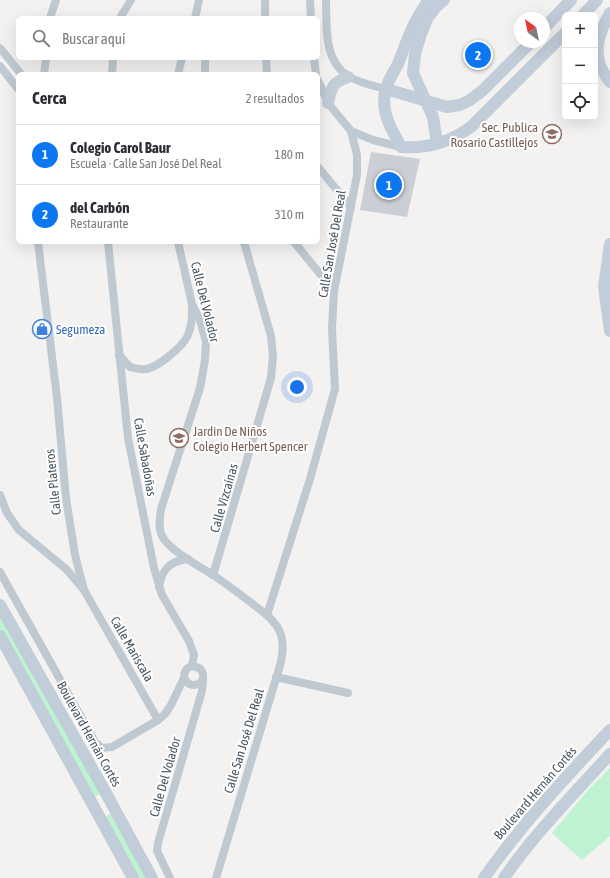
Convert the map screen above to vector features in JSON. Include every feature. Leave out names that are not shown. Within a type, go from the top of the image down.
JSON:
[{"type":"main road","points":[[429,0],[420,11],[410,30],[398,65],[386,89],[385,109],[387,119],[401,147],[422,146],[437,143],[462,134],[472,126],[562,36]]},
{"type":"main road","points":[[437,143],[435,124],[427,102],[413,73],[415,54],[428,18],[437,6],[444,0]]},
{"type":"main road","points":[[550,22],[572,0]]},
{"type":"main road","points":[[586,12],[598,0]]},
{"type":"main road","points":[[610,14],[602,29],[597,44],[599,64],[603,74],[610,82]]},
{"type":"main road","points":[[386,89],[447,107],[460,105],[482,91],[524,48]]},
{"type":"main road","points":[[328,103],[332,88],[336,83],[348,77]]},
{"type":"main road","points":[[610,244],[604,287],[610,331]]},
{"type":"main road","name":"Boulevard Hernán Cortés","points":[[0,605],[115,809],[152,878]]},
{"type":"main road","points":[[0,636],[133,878]]},
{"type":"main road","name":"Boulevard Hernán Cortés","points":[[487,874],[530,819],[610,730]]},
{"type":"main road","points":[[487,874],[503,878],[543,828],[610,754]]},
{"type":"main road","points":[[92,802],[107,795]]},
{"type":"main road","points":[[100,817],[115,809]]},
{"type":"street","points":[[51,16],[56,0]]},
{"type":"street","points":[[121,16],[131,0]]},
{"type":"street","points":[[196,16],[200,0]]},
{"type":"street","points":[[265,0],[266,16]]},
{"type":"street","points":[[310,0],[311,16]]},
{"type":"street","points":[[326,0],[328,42],[332,58],[338,68],[348,77],[386,89]]},
{"type":"street","points":[[0,48],[19,72]]},
{"type":"street","points":[[44,72],[46,60]]},
{"type":"street","points":[[112,72],[113,60]]},
{"type":"street","points":[[178,72],[182,60]]},
{"type":"street","points":[[204,60],[205,72]]},
{"type":"street","points":[[266,60],[267,72]]},
{"type":"street","points":[[314,60],[316,72]]},
{"type":"street","points":[[0,66],[16,86]]},
{"type":"street","points":[[320,85],[328,103],[351,131],[373,140],[401,147]]},
{"type":"street","name":"Calle San José Del Real","points":[[267,615],[310,479],[335,388],[332,328],[334,291],[357,175],[356,155],[351,131]]},
{"type":"street","points":[[320,169],[351,207]]},
{"type":"street","name":"Calle Plateros","points":[[38,244],[66,498],[75,556],[84,590]]},
{"type":"street","name":"Calle Sabadoñas","points":[[108,244],[128,438],[159,588],[189,641],[194,655],[192,666]]},
{"type":"street","name":"Calle Del Volador","points":[[178,244],[192,304],[200,320],[206,342],[205,360],[200,388],[161,509],[159,524],[162,536],[172,547],[214,575]]},
{"type":"street","name":"Calle Vizcaínas","points":[[214,575],[271,378],[273,356],[270,336],[245,244]]},
{"type":"street","points":[[296,244],[334,291]]},
{"type":"street","points":[[119,355],[130,367],[146,370],[158,364],[186,339],[192,322],[192,304]]},
{"type":"street","points":[[0,493],[7,513],[19,530],[66,570],[84,590]]},
{"type":"street","points":[[159,588],[164,572],[169,566],[177,560],[188,559]]},
{"type":"street","points":[[0,572],[95,742],[102,748],[112,747],[158,720],[165,714],[171,705],[187,669],[192,666],[199,667],[204,675],[203,680],[195,685],[187,683],[184,678]]},
{"type":"street","name":"Calle San José Del Real","points":[[214,575],[275,622],[282,634],[283,649],[216,878]]},
{"type":"street","name":"Calle Mariscala","points":[[84,590],[158,720]]},
{"type":"street","points":[[276,677],[348,693]]},
{"type":"street","name":"Calle Del Volador","points":[[170,878],[160,859],[157,850],[158,843],[200,698],[203,680]]},
{"type":"green space","points":[[0,607],[105,792],[92,798],[0,629]]},
{"type":"green space","points":[[610,768],[610,836],[582,860],[552,833],[590,788]]},
{"type":"green space","points":[[113,812],[150,878],[139,878],[105,817]]},
{"type":"building","points":[[371,152],[420,159],[407,217],[360,210]]},
{"type":"place","name":"del Carbón","points":[[478,55]]},
{"type":"place","name":"Sec. Publica Rosario Castillejos","points":[[552,134]]},
{"type":"place","name":"Colegio Carol Baur","points":[[389,185]]},
{"type":"place","name":"Segumeza","points":[[42,329]]},
{"type":"place","name":"Jardin De Niños Colegio Herbert Spencer","points":[[179,438]]}]
